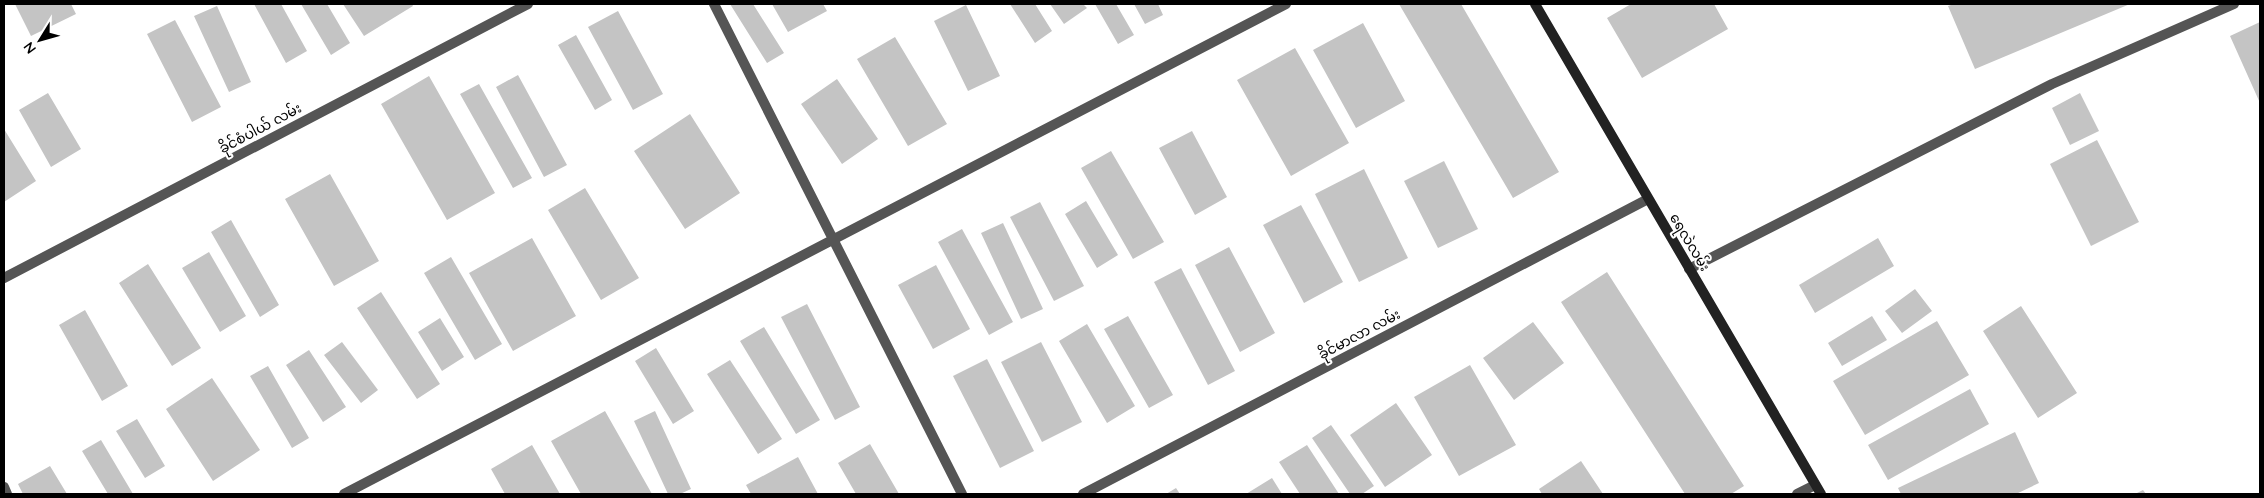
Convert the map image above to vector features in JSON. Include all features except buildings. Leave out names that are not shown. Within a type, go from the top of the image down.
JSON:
[{"type":"main road","name":"ရေလဲလမ်း","points":[[1535,4],[1821,494]]},
{"type":"street","name":"ခိုင်စံပါယ် လမ်း","points":[[4,278],[528,4]]},
{"type":"street","points":[[714,4],[962,494]]},
{"type":"street","points":[[344,494],[1286,4]]},
{"type":"street","points":[[1690,269],[2052,84],[2234,4]]},
{"type":"street","name":"ခိုင်မာလာ လမ်း","points":[[1083,494],[1648,199]]},
{"type":"street","points":[[1797,494],[1815,485]]},
{"type":"street","points":[[4,487],[7,494]]}]
